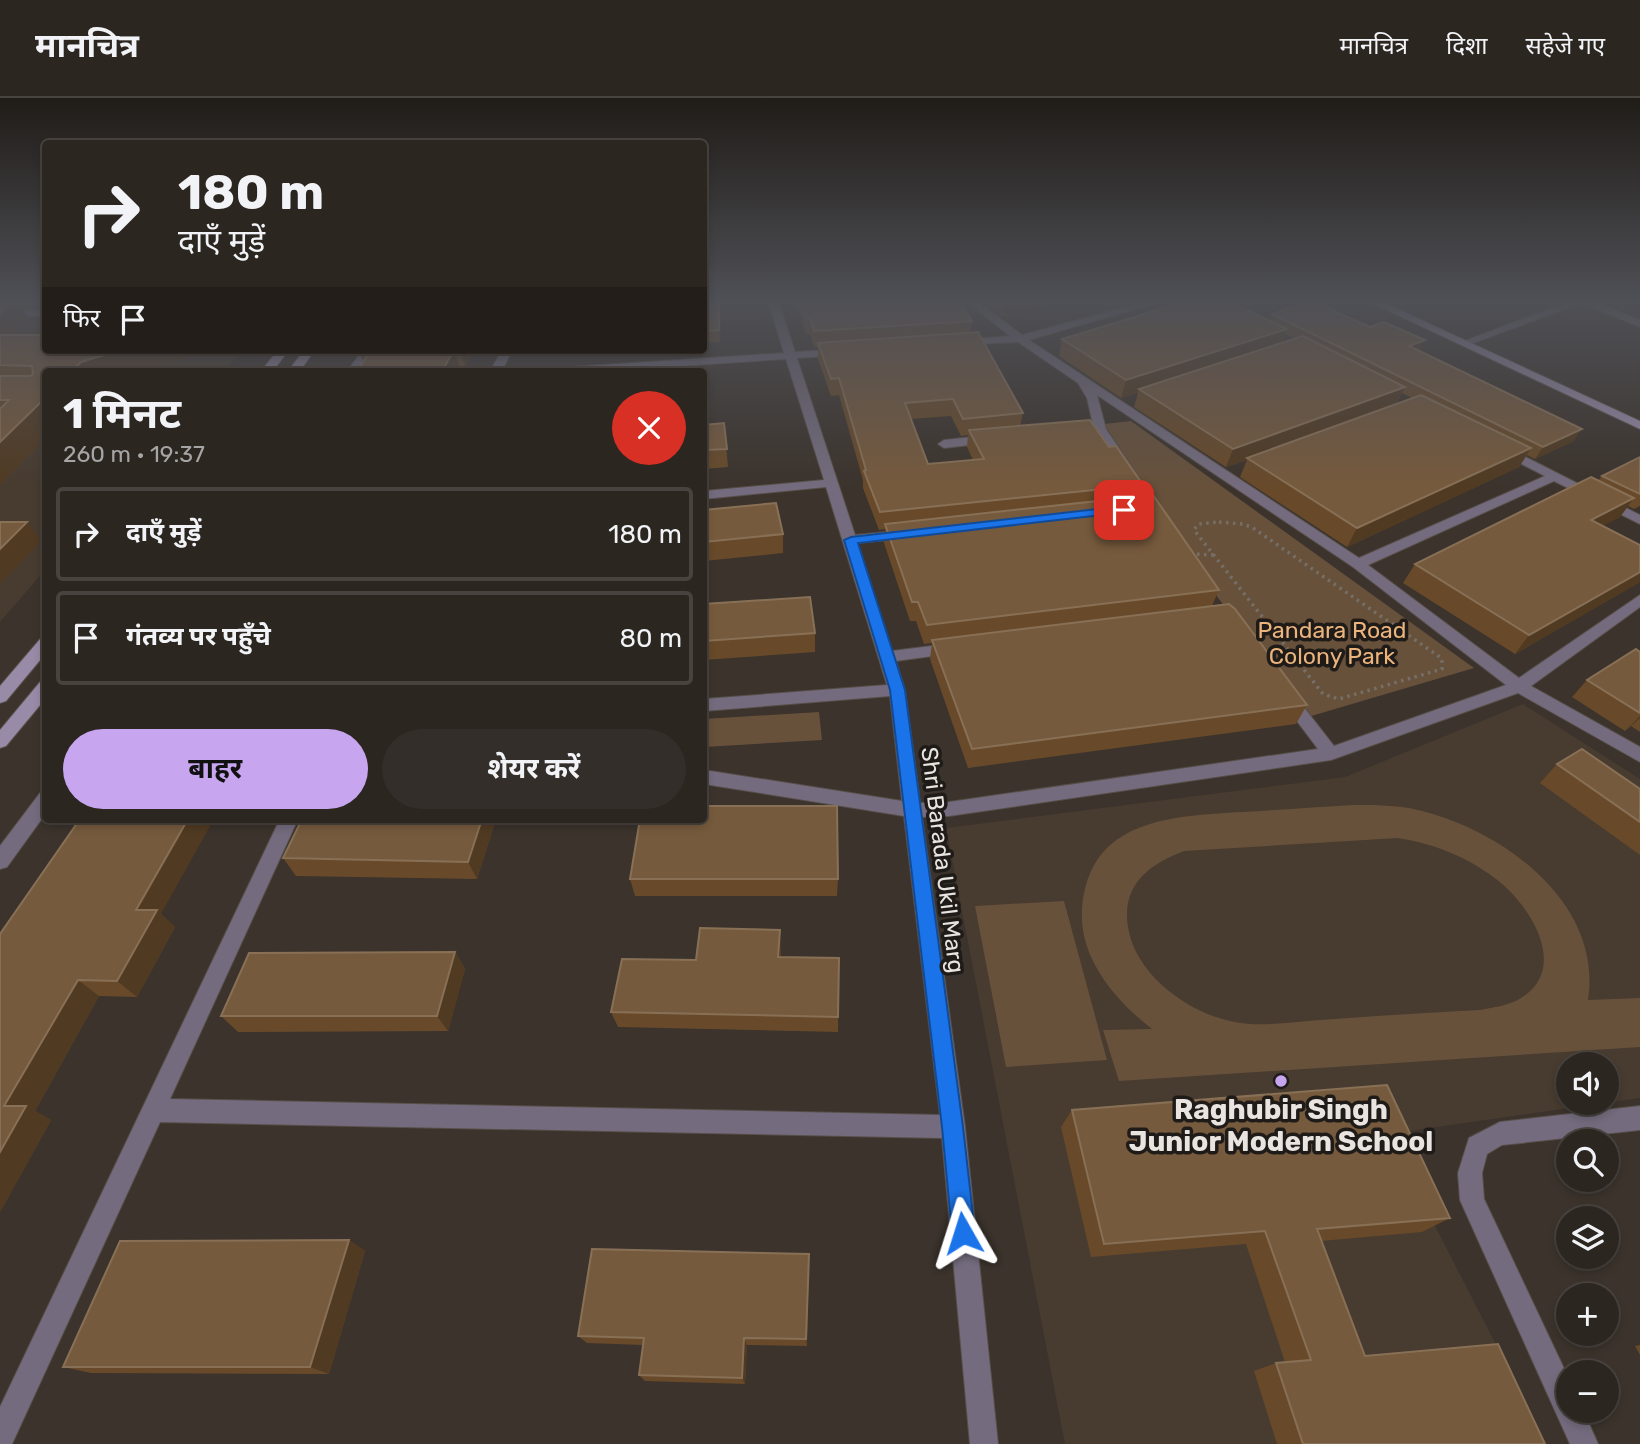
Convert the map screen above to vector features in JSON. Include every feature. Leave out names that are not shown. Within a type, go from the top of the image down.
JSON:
[{"type":"main road","points":[[1513,363],[1640,425]]},
{"type":"main road","points":[[1521,363],[1640,413]]},
{"type":"main road","points":[[0,697],[42,647]]},
{"type":"main road","points":[[0,743],[42,691]]},
{"type":"street","points":[[600,368],[677,363]]},
{"type":"street","name":"Shri Barada Ukil Marg","points":[[794,363],[898,690],[953,1127],[984,1444]]},
{"type":"street","points":[[1056,363],[1126,403],[1231,473],[1358,564],[1519,686],[1640,755]]},
{"type":"street","points":[[1080,379],[1093,398],[1089,426],[1144,507],[1182,554]]},
{"type":"street","points":[[1089,426],[1093,398]]},
{"type":"street","points":[[944,444],[1009,438]]},
{"type":"street","points":[[1496,446],[1640,520]]},
{"type":"street","points":[[1358,564],[1555,476]]},
{"type":"street","points":[[707,495],[832,483]]},
{"type":"street","points":[[851,540],[919,533]]},
{"type":"street","points":[[707,777],[911,810],[949,809],[1331,754],[1519,686],[1640,600]]},
{"type":"street","points":[[887,657],[968,647]]},
{"type":"street","points":[[1274,679],[1331,754]]},
{"type":"street","points":[[707,705],[898,690]]},
{"type":"street","points":[[0,861],[42,803]]},
{"type":"street","points":[[0,1438],[287,823]]},
{"type":"street","points":[[153,1110],[953,1127]]},
{"type":"street","points":[[1556,1381],[1472,1200],[1470,1173],[1477,1146],[1500,1134],[1640,1118]]},
{"type":"street","points":[[1575,1423],[1584,1444]]},
{"type":"path","points":[[1219,522],[1243,524],[1253,528],[1437,655],[1442,659],[1442,669],[1339,699],[1327,697],[1216,555],[1194,530],[1195,525],[1219,522]]},
{"type":"path","points":[[1182,554],[1216,555]]},
{"type":"shaded area","points":[[0,363],[231,363],[227,368],[42,368],[42,573],[0,622]]},
{"type":"shaded area","name":"Raghubir Singh Junior Modern School","points":[[1523,704],[1640,779],[1640,1098],[1619,1101],[1619,1052],[1556,1052],[1556,1110],[1388,1134],[1547,1444],[1065,1444],[946,828],[1345,777]]},
{"type":"green space","name":"Pandara Road Colony Park","points":[[1131,421],[1474,668],[1308,717],[1185,554],[1104,424]]},
{"type":"green space","points":[[819,712],[822,740],[707,747],[707,719]]},
{"type":"green space","points":[[1354,805],[1402,807],[1450,820],[1483,834],[1513,853],[1540,876],[1563,903],[1580,932],[1588,965],[1588,1000],[1640,998],[1640,1047],[1119,1081],[1103,1030],[1152,1029],[1113,992],[1093,962],[1083,928],[1082,910],[1088,880],[1100,857],[1117,840],[1138,828],[1188,816]],"holes":[[[1398,838],[1437,848],[1473,864],[1496,879],[1520,903],[1531,919],[1544,953],[1543,970],[1536,985],[1521,998],[1506,1005],[1480,1010],[1275,1024],[1241,1023],[1212,1015],[1176,996],[1146,968],[1129,933],[1129,901],[1138,881],[1153,866],[1184,851]]]},
{"type":"green space","points":[[1064,901],[1107,1060],[1006,1067],[975,906]]},
{"type":"building","points":[[0,363],[80,363],[75,368],[42,368],[42,401],[0,442],[0,409],[9,400],[0,400],[0,376],[33,374],[32,366],[0,365]]},
{"type":"building","points":[[362,363],[447,363],[444,368],[359,368]]},
{"type":"building","points":[[825,363],[995,363],[1023,413],[963,419],[953,399],[905,403],[928,464],[984,459],[969,430],[1090,420],[1109,447],[1116,446],[1143,485],[880,512],[864,471],[866,470],[839,378],[831,379]]},
{"type":"building","points":[[1099,363],[1180,363],[1126,380]]},
{"type":"building","points":[[1220,363],[1357,363],[1405,387],[1233,449],[1139,389]]},
{"type":"building","points":[[1371,363],[1444,363],[1582,429],[1543,447]]},
{"type":"building","points":[[1421,395],[1531,448],[1357,528],[1247,458]]},
{"type":"building","points":[[724,423],[727,449],[707,450],[707,425]]},
{"type":"building","points":[[1640,457],[1640,494],[1602,476]]},
{"type":"building","points":[[1591,477],[1634,498],[1591,520],[1640,545],[1640,572],[1529,635],[1415,564]]},
{"type":"building","points":[[1153,495],[1219,590],[927,625],[918,602],[912,602],[885,524]]},
{"type":"building","points":[[776,503],[783,534],[707,542],[707,510]]},
{"type":"building","points":[[0,522],[27,522],[0,549]]},
{"type":"building","points":[[810,597],[815,633],[707,641],[707,604]]},
{"type":"building","points":[[1229,604],[1307,705],[972,749],[932,640]]},
{"type":"building","points":[[1636,649],[1640,652],[1640,713],[1587,680]]},
{"type":"building","points":[[1582,749],[1640,789],[1640,822],[1557,764]]},
{"type":"building","points":[[707,806],[837,806],[838,879],[630,879],[639,823],[707,823]]},
{"type":"building","points":[[77,823],[186,823],[136,910],[157,910],[117,981],[78,980],[4,1106],[26,1106],[0,1152],[0,934]]},
{"type":"building","points":[[300,823],[481,823],[468,862],[283,858]]},
{"type":"building","points":[[700,928],[780,930],[778,957],[839,958],[838,1017],[611,1012],[622,959],[696,960]]},
{"type":"building","points":[[455,952],[437,1016],[221,1016],[249,953]]},
{"type":"building","points":[[1387,1085],[1450,1218],[1317,1229],[1365,1356],[1498,1344],[1545,1444],[1303,1444],[1276,1363],[1311,1360],[1265,1231],[1104,1244],[1072,1110]]},
{"type":"building","points":[[349,1240],[310,1367],[63,1367],[120,1241]]},
{"type":"building","points":[[592,1249],[809,1254],[806,1339],[744,1338],[742,1378],[639,1375],[644,1338],[578,1336]]},
{"type":"place","name":"Raghubir Singh Junior Modern School","points":[[1281,1081]]},
{"type":"route","points":[[963,1233],[953,1127],[898,690],[851,540],[1124,510]]}]
